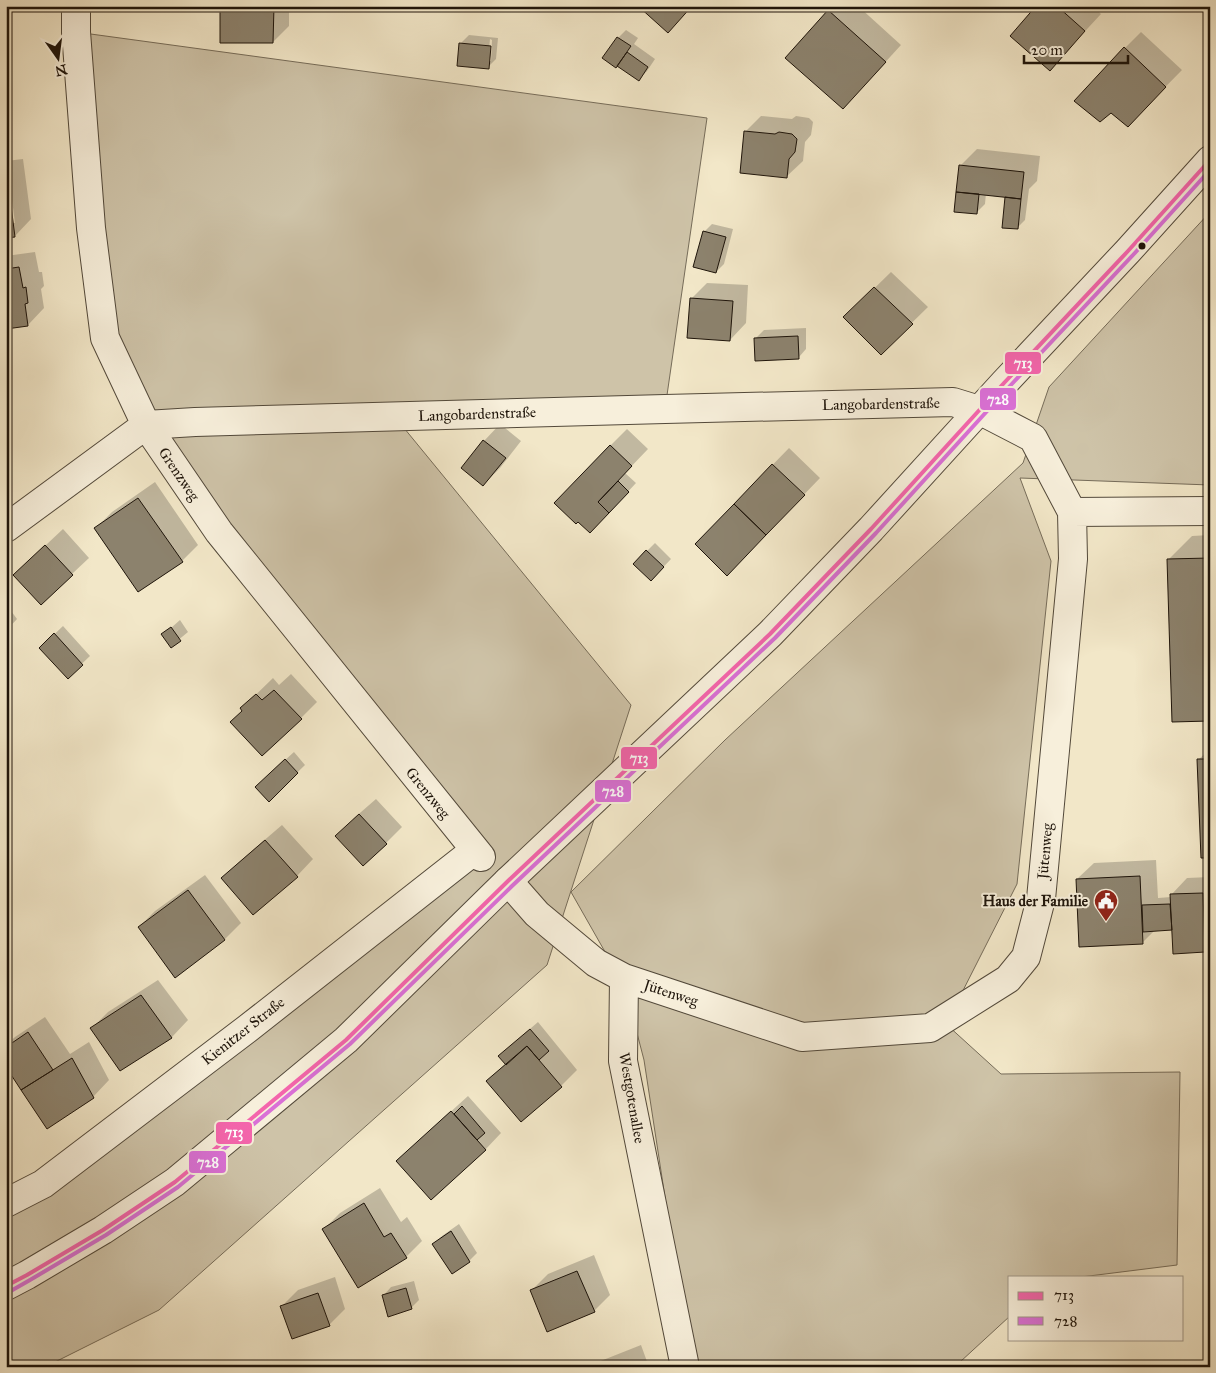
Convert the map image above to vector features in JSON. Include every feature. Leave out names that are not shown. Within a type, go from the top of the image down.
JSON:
[{"type":"street","name":"Grenzweg","points":[[76,6],[76,32],[91,228],[106,338],[146,425],[219,532],[478,854]]},
{"type":"street","points":[[6,1286],[103,1230],[175,1182],[346,1040],[508,881],[770,634],[871,529],[1210,160]]},
{"type":"street","name":"Langobardenstraße","points":[[146,425],[646,409],[953,402],[979,410]]},
{"type":"street","name":"Jütenweg","points":[[624,978],[802,1037],[930,1028],[1008,979],[1026,957],[1041,899],[1073,559],[1072,512],[1033,438],[979,410]]},
{"type":"street","points":[[6,528],[146,425]]},
{"type":"street","points":[[1072,512],[1210,511]]},
{"type":"street","name":"Kienitzer Straße","points":[[6,1203],[43,1184],[478,854]]},
{"type":"street","points":[[508,881],[544,920],[596,963],[624,978]]},
{"type":"street","name":"Westgotenallee","points":[[624,978],[623,1061],[685,1367]]},
{"type":"shaded area","points":[[76,32],[707,118],[665,409],[395,417],[631,705],[547,965],[159,1310],[45,1367],[6,1367],[6,1203],[474,850],[219,532],[105,338]]},
{"type":"shaded area","points":[[1210,212],[1210,485],[1020,478],[1051,561],[1017,884],[946,1024],[1001,1074],[1180,1072],[1177,1265],[1089,1276],[1008,1276],[1008,1318],[960,1362],[960,1367],[691,1367],[644,1060],[625,987],[571,892],[725,740],[1023,463],[1049,387]]},
{"type":"building","points":[[220,6],[274,6],[273,43],[220,43]]},
{"type":"building","points":[[638,6],[692,6],[668,33]]},
{"type":"building","points":[[1036,6],[1057,6],[1085,31],[1050,71],[1010,36]]},
{"type":"building","points":[[828,10],[886,62],[843,109],[785,58]]},
{"type":"building","points":[[617,37],[631,46],[616,68],[602,58]]},
{"type":"building","points":[[459,43],[491,46],[489,69],[457,66]]},
{"type":"building","points":[[1124,47],[1166,87],[1128,127],[1111,113],[1100,122],[1074,101]]},
{"type":"building","points":[[627,52],[648,67],[639,81],[617,66]]},
{"type":"building","points":[[744,131],[775,134],[779,132],[792,134],[797,139],[795,152],[789,159],[787,178],[740,173]]},
{"type":"building","points":[[959,165],[1024,172],[1021,199],[956,192]]},
{"type":"building","points":[[6,175],[15,237],[6,238]]},
{"type":"building","points":[[956,192],[979,194],[977,214],[954,212]]},
{"type":"building","points":[[1005,197],[1021,199],[1018,229],[1002,228]]},
{"type":"building","points":[[703,231],[726,237],[716,273],[693,267]]},
{"type":"building","points":[[19,267],[23,288],[26,287],[28,303],[25,304],[28,326],[6,329],[6,269]]},
{"type":"building","points":[[874,287],[913,324],[881,355],[843,317]]},
{"type":"building","points":[[690,298],[733,301],[730,341],[687,338]]},
{"type":"building","points":[[798,336],[799,359],[755,361],[754,338]]},
{"type":"building","points":[[483,440],[506,458],[483,486],[461,468]]},
{"type":"building","points":[[610,445],[632,466],[598,502],[609,513],[590,533],[578,522],[576,524],[554,503]]},
{"type":"building","points":[[772,464],[805,495],[766,535],[734,504]]},
{"type":"building","points":[[618,481],[629,492],[609,513],[598,502]]},
{"type":"building","points":[[138,498],[183,562],[138,592],[94,528]]},
{"type":"building","points":[[734,504],[766,535],[727,576],[695,544]]},
{"type":"building","points":[[45,545],[73,575],[41,605],[13,575]]},
{"type":"building","points":[[646,550],[664,567],[651,581],[633,564]]},
{"type":"building","points":[[1210,558],[1210,721],[1172,722],[1167,559]]},
{"type":"building","points":[[171,627],[181,641],[171,648],[161,634]]},
{"type":"building","points":[[54,633],[83,665],[68,679],[39,648]]},
{"type":"building","points":[[274,690],[302,719],[262,756],[230,722],[242,711],[240,708],[256,694],[262,700]]},
{"type":"building","points":[[285,759],[298,773],[269,802],[255,787]]},
{"type":"building","points":[[1197,759],[1210,759],[1210,858],[1201,858]]},
{"type":"building","points":[[359,814],[387,844],[363,866],[335,836]]},
{"type":"building","points":[[265,840],[298,877],[253,915],[221,878]]},
{"type":"building","points":[[1140,876],[1143,944],[1079,947],[1076,879]]},
{"type":"building","points":[[188,890],[225,940],[175,978],[138,927]]},
{"type":"building","points":[[1203,893],[1205,952],[1173,954],[1170,894]]},
{"type":"building","points":[[1170,904],[1172,930],[1143,932],[1142,905]]},
{"type":"building","points":[[141,995],[172,1038],[120,1071],[90,1028]]},
{"type":"building","points":[[530,1029],[549,1051],[539,1060],[527,1046],[506,1065],[498,1056]]},
{"type":"building","points":[[28,1032],[53,1070],[21,1090],[6,1067],[6,1047]]},
{"type":"building","points":[[527,1046],[562,1087],[521,1122],[486,1081]]},
{"type":"building","points":[[72,1058],[94,1098],[47,1129],[21,1090]]},
{"type":"building","points":[[462,1106],[485,1133],[477,1140],[454,1114]]},
{"type":"building","points":[[451,1111],[486,1150],[431,1200],[396,1161]]},
{"type":"building","points":[[364,1203],[384,1237],[391,1233],[407,1258],[358,1288],[322,1229]]},
{"type":"building","points":[[451,1231],[470,1262],[452,1274],[432,1244]]},
{"type":"building","points":[[577,1271],[595,1312],[547,1332],[530,1290]]},
{"type":"building","points":[[406,1288],[412,1309],[388,1317],[382,1295]]},
{"type":"building","points":[[318,1293],[330,1326],[292,1339],[280,1306]]},
{"type":"transit line","name":"713","points":[[6,1286],[103,1230],[175,1182],[346,1040],[508,881],[770,634],[871,529],[1210,160]]},
{"type":"transit line","name":"728","points":[[9,1292],[106,1235],[178,1187],[350,1044],[512,886],[775,638],[876,533],[1210,170]]},
{"type":"place","name":"Haus der Familie","points":[[1106,922]]}]
